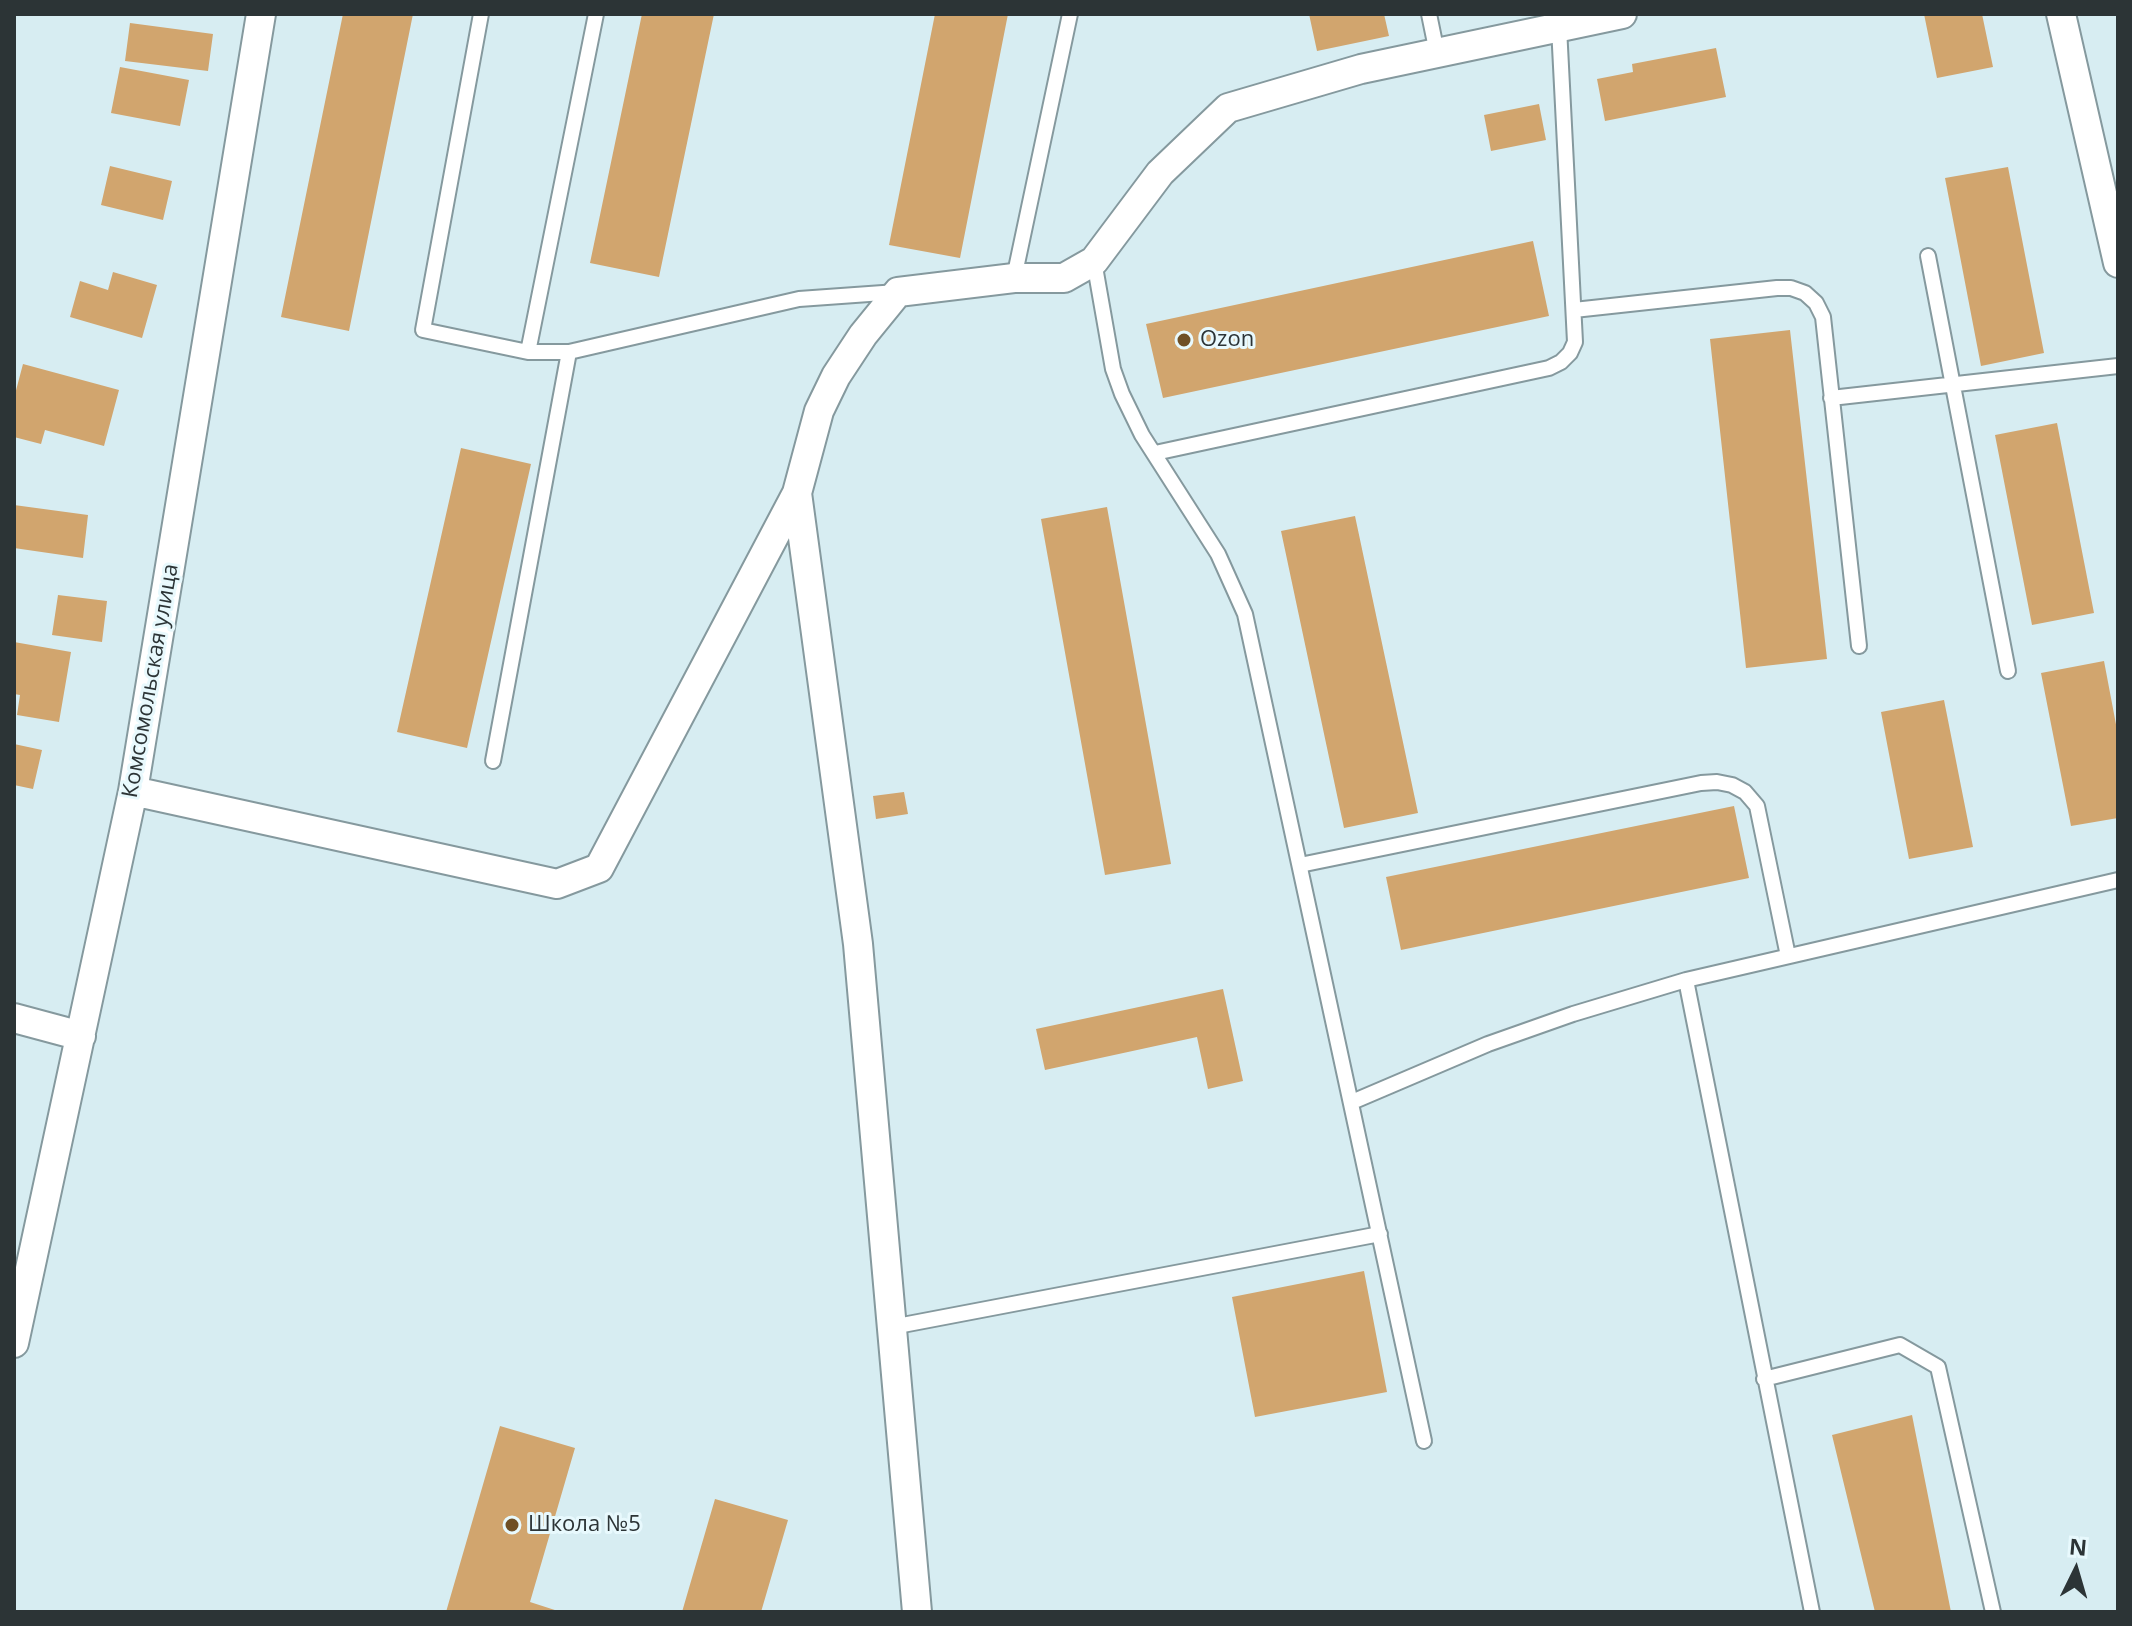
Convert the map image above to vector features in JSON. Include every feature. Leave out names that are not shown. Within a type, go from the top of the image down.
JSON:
[{"type":"street","name":"Комсомольская улица","points":[[14,1343],[133,791],[261,14]]},
{"type":"street","points":[[133,791],[557,884],[599,868],[797,493],[824,399],[863,335],[898,292],[1014,278],[1064,278],[1094,261],[1160,173],[1228,108],[1361,69],[1622,14]]},
{"type":"street","points":[[2061,14],[2118,263]]},
{"type":"street","points":[[797,493],[858,944],[917,1612]]},
{"type":"street","points":[[14,1018],[81,1036]]},
{"type":"lane","points":[[481,14],[423,330],[528,352],[569,352],[799,299],[898,292]]},
{"type":"lane","points":[[528,352],[596,14]]},
{"type":"lane","points":[[1014,278],[1070,14]]},
{"type":"lane","points":[[1429,14],[1437,53]]},
{"type":"lane","points":[[1155,453],[1549,368],[1561,362],[1575,342],[1559,27]]},
{"type":"lane","points":[[1928,256],[2008,671]]},
{"type":"lane","points":[[1094,261],[1113,369],[1133,417],[1218,554],[1245,614],[1424,1441]]},
{"type":"lane","points":[[1574,310],[1791,288],[1805,293],[1816,303],[1823,317],[1859,646]]},
{"type":"lane","points":[[493,761],[569,352]]},
{"type":"lane","points":[[1831,398],[2118,366]]},
{"type":"lane","points":[[1300,865],[1717,782],[1745,792],[1757,806],[1788,956]]},
{"type":"lane","points":[[1352,1102],[1488,1044],[1573,1014],[1686,980],[2118,880]]},
{"type":"lane","points":[[1686,980],[1812,1612]]},
{"type":"lane","points":[[892,1327],[1380,1234]]},
{"type":"lane","points":[[1764,1379],[1900,1345],[1938,1367],[1993,1612]]},
{"type":"building","points":[[343,14],[413,14],[349,331],[281,317]]},
{"type":"building","points":[[642,14],[714,14],[659,277],[590,263]]},
{"type":"building","points":[[935,14],[1008,14],[960,258],[889,245]]},
{"type":"building","points":[[1309,14],[1384,14],[1389,36],[1317,51]]},
{"type":"building","points":[[1924,14],[1982,14],[1993,67],[1937,78]]},
{"type":"building","points":[[130,23],[213,34],[208,71],[125,61]]},
{"type":"building","points":[[1716,48],[1726,97],[1605,121],[1597,79],[1633,72],[1632,64]]},
{"type":"building","points":[[120,67],[189,80],[180,126],[111,113]]},
{"type":"building","points":[[1539,104],[1546,140],[1491,151],[1484,115]]},
{"type":"building","points":[[110,166],[172,181],[163,220],[101,205]]},
{"type":"building","points":[[2008,167],[2044,353],[1981,366],[1945,178]]},
{"type":"building","points":[[1533,241],[1549,316],[1163,398],[1146,324]]},
{"type":"building","points":[[113,272],[157,285],[142,338],[70,317],[80,281],[108,290]]},
{"type":"building","points":[[1790,330],[1827,659],[1746,668],[1710,339]]},
{"type":"building","points":[[23,364],[119,390],[104,446],[45,430],[41,444],[14,437],[14,398]]},
{"type":"building","points":[[2057,423],[2094,613],[2032,625],[1995,435]]},
{"type":"building","points":[[461,448],[531,464],[467,748],[397,732]]},
{"type":"building","points":[[14,505],[88,515],[83,558],[14,548]]},
{"type":"building","points":[[1107,507],[1171,864],[1105,875],[1041,519]]},
{"type":"building","points":[[1355,516],[1418,813],[1344,828],[1281,531]]},
{"type":"building","points":[[58,595],[107,601],[102,642],[52,635]]},
{"type":"building","points":[[14,642],[71,652],[59,722],[17,715],[20,695],[14,694]]},
{"type":"building","points":[[2104,661],[2118,735],[2118,818],[2071,826],[2041,673]]},
{"type":"building","points":[[1944,700],[1973,847],[1909,859],[1881,712]]},
{"type":"building","points":[[14,744],[42,750],[33,789],[14,785]]},
{"type":"building","points":[[904,792],[908,814],[876,819],[873,796]]},
{"type":"building","points":[[1734,806],[1749,878],[1401,950],[1386,877]]},
{"type":"building","points":[[1223,989],[1243,1081],[1208,1089],[1197,1037],[1045,1070],[1036,1029]]},
{"type":"building","points":[[1364,1271],[1387,1392],[1255,1417],[1232,1297]]},
{"type":"building","points":[[1912,1415],[1951,1612],[1875,1612],[1832,1435]]},
{"type":"building","name":"Школа №5","points":[[500,1426],[575,1448],[530,1602],[561,1612],[446,1612]]},
{"type":"building","name":"Школа №5","points":[[715,1499],[788,1520],[761,1612],[682,1612]]},
{"type":"place","name":"Ozon","points":[[1184,340]]},
{"type":"place","name":"Школа №5","points":[[512,1525]]}]
